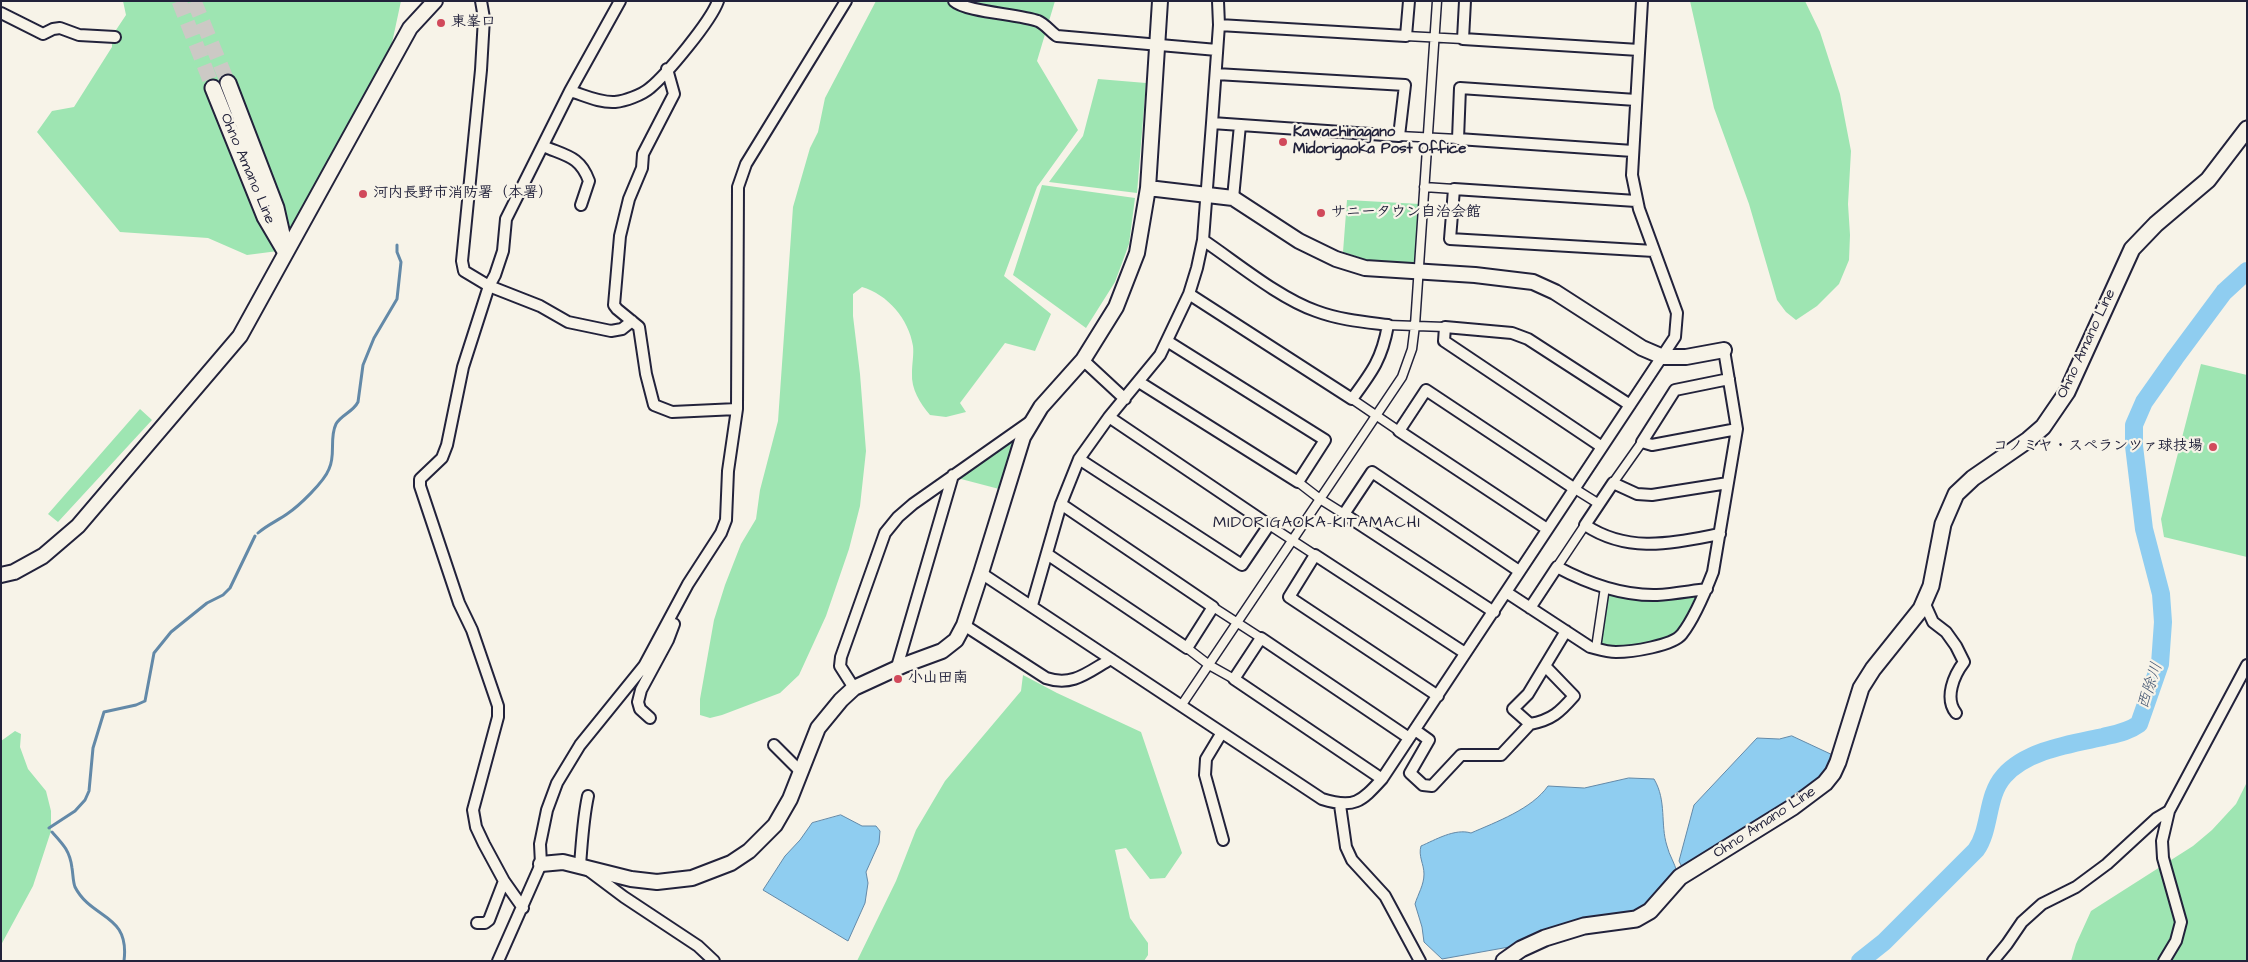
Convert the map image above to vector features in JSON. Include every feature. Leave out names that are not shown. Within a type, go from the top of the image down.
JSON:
[{"type":"main road","name":"Ohno Amano Line","points":[[228,83],[276,208],[285,251]]},
{"type":"main road","name":"Ohno Amano Line","points":[[213,88],[265,218],[285,251]]},
{"type":"main road","name":"Ohno Amano Line","points":[[1504,961],[1521,949],[1545,938],[1584,926],[1636,919],[1650,911],[1680,877],[1793,807],[1825,783],[1833,773],[1838,762],[1861,688],[1873,669],[1924,602],[1931,586],[1943,524],[1956,494],[1972,478],[2028,440],[2043,427],[2067,392],[2132,249],[2156,224],[2208,180],[2247,129]]},
{"type":"street","points":[[1,575],[14,572],[42,556],[78,526],[240,336],[285,251],[410,28],[436,1]]},
{"type":"street","points":[[481,1],[484,18],[462,261],[464,271],[489,286],[540,306],[568,322],[592,328],[611,330],[622,329],[632,321]]},
{"type":"street","points":[[523,908],[504,881],[476,827],[473,810],[498,718],[498,706],[472,630],[459,603],[420,486],[420,479],[442,458],[447,445],[463,366],[489,286],[495,275],[502,251],[506,219],[570,91],[620,1]]},
{"type":"street","points":[[570,91],[602,101],[616,102],[649,89],[714,11],[718,1]]},
{"type":"street","points":[[498,961],[541,864],[540,844],[547,810],[557,783],[580,745],[644,666],[693,577],[721,533],[726,520],[728,471],[737,409],[738,187],[746,164],[846,1]]},
{"type":"street","points":[[954,1],[965,6],[1008,13],[1019,18],[1039,22],[1057,36],[1217,50]]},
{"type":"street","points":[[541,864],[562,862],[657,882],[692,878],[725,866],[749,851],[775,825],[790,799],[818,728],[831,711],[854,688],[898,667],[942,651],[956,640],[964,625],[981,573],[1022,437],[1041,407],[1083,360],[1116,307],[1137,253],[1148,188],[1160,1]]},
{"type":"street","points":[[1032,605],[1061,504],[1079,459],[1109,417],[1160,354],[1188,294],[1197,268],[1203,240],[1216,74],[1219,25],[1218,1]]},
{"type":"street","points":[[1406,36],[1409,1]]},
{"type":"street","points":[[1181,706],[1402,377],[1412,349],[1415,325],[1437,1]]},
{"type":"street","points":[[1462,39],[1465,1]]},
{"type":"street","points":[[981,573],[1032,605],[1221,734],[1322,799],[1340,805],[1365,798],[1382,779],[1438,696],[1675,337],[1677,313],[1636,201],[1632,175],[1642,1]]},
{"type":"street","points":[[1,13],[43,34],[53,28],[60,28],[79,35],[115,37]]},
{"type":"street","points":[[1219,25],[1639,50]]},
{"type":"street","points":[[667,69],[674,94],[643,154],[642,168],[629,198],[620,236],[614,305],[639,327],[646,374],[654,405],[672,412],[737,409]]},
{"type":"street","points":[[1216,74],[1404,85],[1399,136]]},
{"type":"street","points":[[1458,139],[1460,88],[1636,100]]},
{"type":"street","points":[[1212,123],[1633,150]]},
{"type":"street","points":[[1233,198],[1240,125]]},
{"type":"street","points":[[542,146],[577,161],[584,167],[589,181],[580,205]]},
{"type":"street","points":[[1424,187],[1636,201]]},
{"type":"street","points":[[1148,188],[1206,193],[1233,198],[1300,241],[1336,259],[1365,268],[1534,282],[1555,292],[1642,348],[1663,357],[1686,357],[1724,350],[1737,429],[1713,572],[1707,589],[1682,635],[1670,643],[1625,652],[1614,652],[1596,648],[1506,592]]},
{"type":"street","points":[[1454,189],[1450,239],[1654,251]]},
{"type":"street","points":[[1203,240],[1288,298],[1316,311],[1348,320],[1388,325],[1415,325],[1512,333],[1528,338],[1630,405]]},
{"type":"street","points":[[1188,294],[1547,529]]},
{"type":"street","points":[[1352,400],[1375,367],[1384,348],[1388,325]]},
{"type":"street","points":[[1445,327],[1444,341],[1602,447]]},
{"type":"street","points":[[1167,341],[1325,440],[1298,482]]},
{"type":"street","points":[[1083,360],[1125,399]]},
{"type":"street","points":[[1530,608],[1675,390],[1728,379]]},
{"type":"street","points":[[1139,382],[1298,482],[1320,499],[1494,612]]},
{"type":"street","points":[[1399,431],[1426,390],[1599,504]]},
{"type":"street","points":[[1109,417],[1465,654]]},
{"type":"street","points":[[854,688],[840,666],[840,657],[885,533],[912,504],[986,454],[1032,419]]},
{"type":"street","points":[[1642,442],[1652,445],[1737,429]]},
{"type":"street","points":[[1079,459],[1242,565],[1269,525]]},
{"type":"street","points":[[1344,514],[1372,472],[1519,571]]},
{"type":"street","points":[[898,667],[954,475]]},
{"type":"street","points":[[1613,483],[1637,494],[1652,495],[1728,483]]},
{"type":"street","points":[[1061,504],[1260,638],[1412,734],[1429,740],[1410,773],[1423,785],[1432,786],[1460,755],[1501,754],[1530,724],[1542,722],[1557,715],[1574,696],[1546,667]]},
{"type":"street","points":[[1586,525],[1610,537],[1634,543],[1661,545],[1720,534]]},
{"type":"street","points":[[1047,554],[1187,648],[1209,665],[1234,679],[1382,779]]},
{"type":"street","points":[[1315,555],[1289,597],[1438,696]]},
{"type":"street","points":[[1557,567],[1577,577],[1605,587],[1633,593],[1656,595],[1707,589]]},
{"type":"street","points":[[650,718],[640,709],[638,702],[641,690],[668,640],[669,634],[691,590],[693,577]]},
{"type":"street","points":[[1596,648],[1605,587]]},
{"type":"street","points":[[1924,602],[1933,622],[1946,632],[1964,662],[1956,673],[1950,698],[1950,706],[1956,713]]},
{"type":"street","points":[[1187,648],[1213,607]]},
{"type":"street","points":[[964,625],[1046,678],[1056,682],[1076,679],[1111,659]]},
{"type":"street","points":[[1530,724],[1514,709],[1528,694],[1546,667],[1566,631]]},
{"type":"street","points":[[1234,679],[1260,638]]},
{"type":"street","points":[[2164,961],[2176,941],[2181,922],[2164,858],[2162,841],[2169,810],[2247,664]]},
{"type":"street","points":[[1221,734],[1206,759],[1205,775],[1223,840]]},
{"type":"street","points":[[774,745],[800,772]]},
{"type":"street","points":[[582,866],[583,817],[588,796]]},
{"type":"street","points":[[1340,805],[1346,847],[1352,860],[1385,896],[1420,961]]},
{"type":"street","points":[[1993,961],[2022,922],[2042,904],[2084,881],[2107,864],[2157,818],[2169,810]]},
{"type":"street","points":[[582,866],[624,897],[698,946],[714,961]]},
{"type":"street","points":[[476,923],[485,923],[489,920],[504,881]]},
{"type":"green space","points":[[123,1],[401,1],[392,43],[300,218],[278,251],[247,255],[208,238],[120,232],[37,132],[52,111],[74,107],[112,47],[112,36],[126,15]]},
{"type":"green space","points":[[876,1],[1055,1],[1037,61],[1078,130],[1037,187],[1004,276],[1051,314],[1035,351],[1005,343],[960,403],[966,412],[946,417],[930,415],[917,396],[912,379],[913,346],[911,336],[902,317],[880,295],[871,290],[862,287],[853,294],[853,316],[866,451],[860,506],[849,549],[826,616],[799,675],[780,693],[710,718],[700,715],[700,699],[714,620],[741,544],[756,519],[760,490],[778,421],[793,207],[810,148],[818,132],[825,98]]},
{"type":"green space","points":[[1690,1],[1805,1],[1820,32],[1840,94],[1851,151],[1848,204],[1849,260],[1839,284],[1817,306],[1796,320],[1786,312],[1777,300],[1749,204],[1714,108]]},
{"type":"green space","points":[[1098,79],[1146,83],[1137,193],[1049,182],[1083,136]]},
{"type":"green space","points":[[1042,185],[1135,198],[1129,244],[1115,282],[1086,328],[1013,275]]},
{"type":"green space","points":[[1347,200],[1420,204],[1417,264],[1370,261],[1343,252]]},
{"type":"green space","name":"コノミヤ・スペランツァ球技場","points":[[2201,364],[2247,375],[2247,557],[2164,537],[2161,519]]},
{"type":"green space","points":[[140,409],[152,420],[58,522],[48,514]]},
{"type":"green space","points":[[1011,437],[1018,439],[1003,490],[961,479],[962,473]]},
{"type":"green space","points":[[1607,589],[1633,595],[1704,591],[1682,631],[1672,640],[1663,644],[1641,648],[1619,649],[1600,648]]},
{"type":"green space","points":[[1023,675],[1141,732],[1182,853],[1165,878],[1150,879],[1126,848],[1115,850],[1130,918],[1148,943],[1148,955],[1144,961],[857,961],[896,881],[916,830],[945,781],[1021,691]]},
{"type":"green space","points":[[15,731],[21,734],[20,747],[28,769],[46,791],[51,811],[51,831],[33,886],[1,945],[1,741]]},
{"type":"green space","points":[[2247,782],[2247,961],[2071,961],[2076,944],[2091,911],[2193,846],[2212,830],[2236,804]]},
{"type":"water","points":[[1792,736],[1837,757],[1823,780],[1683,869],[1679,861],[1694,805],[1757,738],[1779,739]]},
{"type":"water","points":[[1629,778],[1654,779],[1661,796],[1665,838],[1677,873],[1645,909],[1628,916],[1549,929],[1509,947],[1442,959],[1424,942],[1422,927],[1415,904],[1424,878],[1420,853],[1421,846],[1452,833],[1471,833],[1502,819],[1533,802],[1548,786],[1584,788]]},
{"type":"water","points":[[841,815],[862,826],[876,826],[880,831],[879,843],[866,872],[868,883],[865,903],[848,941],[763,890],[785,856],[812,823]]},
{"type":"waterway","points":[[258,533],[298,505],[317,487],[329,469],[332,458],[334,429],[341,418],[358,402],[363,365],[374,338],[397,299],[401,262],[397,252],[397,245]]},
{"type":"waterway","name":"西除川","points":[[1860,961],[1884,942],[1976,850],[1981,842],[1998,784],[2014,767],[2050,749],[2121,732],[2139,724],[2160,664],[2163,622],[2161,594],[2144,529],[2134,446],[2134,425],[2144,402],[2175,358],[2224,292],[2247,271]]},
{"type":"waterway","points":[[49,828],[75,811],[85,800],[89,791],[93,748],[104,712],[136,705],[145,701],[154,653],[171,632],[207,603],[223,595],[230,588],[255,536]]},
{"type":"waterway","points":[[52,832],[68,852],[74,885],[82,898],[116,925],[124,945],[124,961]]},
{"type":"tunnel","points":[[179,1],[213,88]]},
{"type":"tunnel","points":[[194,1],[228,83]]},
{"type":"place","name":"東峯口","points":[[441,23]]},
{"type":"place","name":"Kawachinagano Midorigaoka Post Office","points":[[1283,142]]},
{"type":"place","name":"河内長野市消防署（本署）","points":[[363,194]]},
{"type":"place","name":"サニータウン自治会館","points":[[1321,213]]},
{"type":"place","name":"コノミヤ・スペランツァ球技場","points":[[2213,447]]},
{"type":"place","name":"小山田南","points":[[898,679]]},
{"type":"district","name":"MIDORIGAOKA-KITAMACHI","points":[[1317,524]]}]
